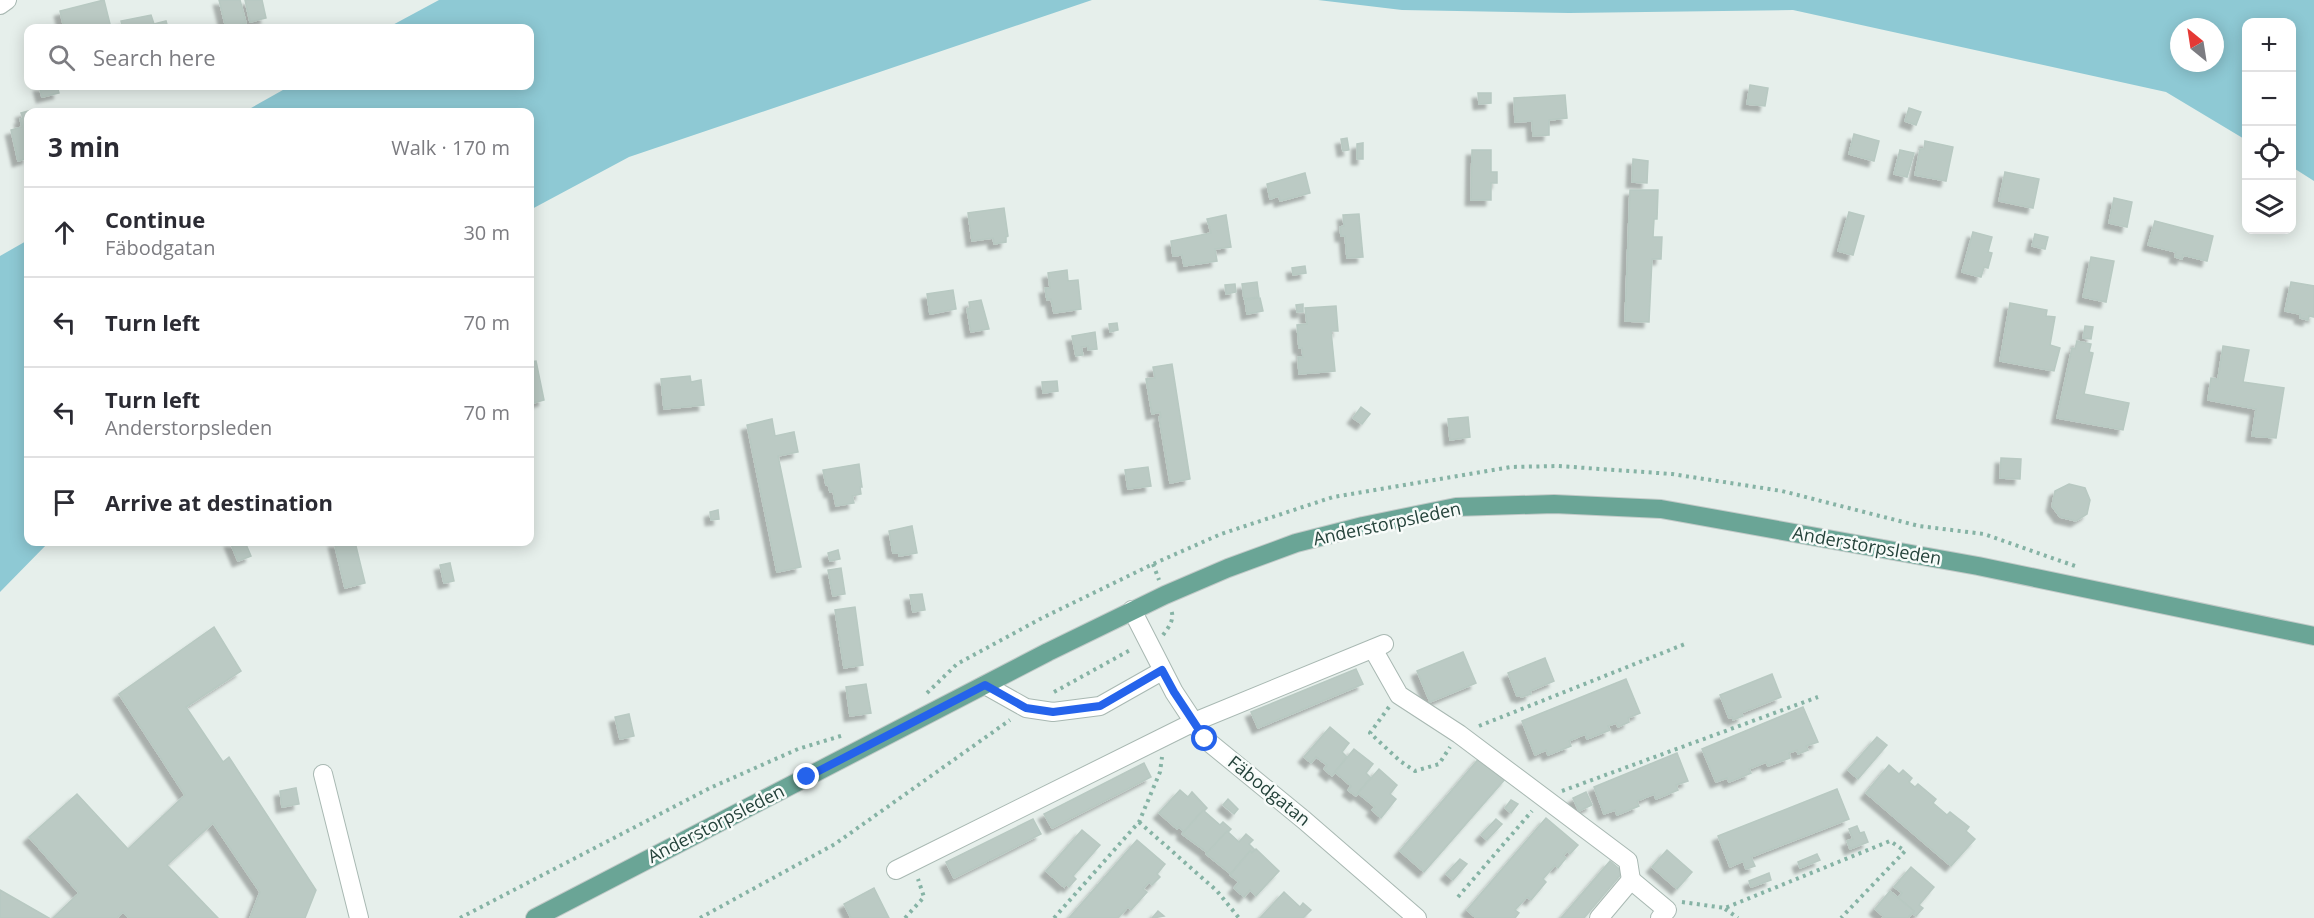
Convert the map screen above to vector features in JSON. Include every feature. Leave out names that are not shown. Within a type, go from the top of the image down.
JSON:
[{"type":"main road","name":"Anderstorpsleden","points":[[535,918],[985,685],[1165,595],[1228,568],[1296,543],[1363,526],[1456,507],[1554,504],[1662,509],[1978,566],[2314,636]]},
{"type":"street","points":[[0,4],[7,0]]},
{"type":"street","name":"Fäbodgatan","points":[[1132,610],[1174,692],[1205,739],[1304,820],[1417,918]]},
{"type":"street","points":[[904,866],[1194,722],[1378,647],[1399,695],[1459,734],[1628,861],[1631,880],[1663,914]]},
{"type":"street","points":[[985,685],[1026,708],[1053,712],[1100,706],[1162,670]]},
{"type":"street","points":[[323,774],[359,918]]},
{"type":"street","points":[[1599,918],[1631,880]]},
{"type":"path","points":[[924,696],[957,664],[1042,618],[1221,534],[1333,497],[1511,467],[1558,466],[1672,474],[1782,491],[1919,526],[1984,534],[2076,566]]},
{"type":"path","points":[[700,918],[835,844],[1026,708],[1130,650],[1162,636],[1170,627],[1173,614],[1153,564]]},
{"type":"path","points":[[1399,695],[1370,733],[1415,771],[1439,764],[1459,734],[1685,644]]},
{"type":"path","points":[[1458,897],[1543,798],[1818,697]]},
{"type":"path","points":[[459,918],[710,788],[798,749],[854,732]]},
{"type":"path","points":[[1054,918],[1139,822],[1160,772],[1165,736]]},
{"type":"path","points":[[1139,822],[1217,891],[1239,918]]},
{"type":"path","points":[[1725,908],[1890,841],[1905,851],[1841,918]]},
{"type":"path","points":[[904,866],[924,897],[905,918]]},
{"type":"path","points":[[1663,914],[1683,902],[1725,908],[1738,918]]},
{"type":"water","points":[[439,0],[1092,0],[629,157],[534,208],[534,108],[251,108],[283,90],[534,90],[534,24],[394,24]]},
{"type":"water","points":[[1318,0],[2314,0],[2314,181],[2296,170],[2296,18],[2242,18],[2242,138],[2166,92],[1793,10],[1569,13],[1402,10]]},
{"type":"water","points":[[24,242],[24,546],[45,546],[0,592],[0,256]]},
{"type":"building","points":[[104,0],[110,24],[63,24],[60,11]]},
{"type":"building","points":[[219,0],[240,0],[246,23],[225,24]]},
{"type":"building","points":[[245,0],[262,0],[266,18],[250,22]]},
{"type":"building","points":[[151,15],[154,24],[122,24],[121,21]]},
{"type":"building","points":[[1750,85],[1768,88],[1765,106],[1747,104]]},
{"type":"building","points":[[40,90],[58,90],[59,93],[42,97]]},
{"type":"building","points":[[1478,93],[1491,93],[1491,103],[1479,104]]},
{"type":"building","points":[[1565,95],[1567,118],[1549,120],[1549,135],[1533,136],[1532,121],[1515,122],[1514,98]]},
{"type":"building","points":[[1909,108],[1921,112],[1916,125],[1905,121]]},
{"type":"building","points":[[24,112],[24,159],[18,161],[11,130],[22,127],[21,113]]},
{"type":"building","points":[[1854,134],[1879,141],[1874,161],[1849,154]]},
{"type":"building","points":[[1347,138],[1349,150],[1343,151],[1341,139]]},
{"type":"building","points":[[1925,141],[1953,147],[1946,181],[1915,175],[1920,149],[1924,149]]},
{"type":"building","points":[[1363,143],[1363,159],[1357,159],[1357,144]]},
{"type":"building","points":[[1472,150],[1491,150],[1491,172],[1497,172],[1497,183],[1491,183],[1491,200],[1471,200]]},
{"type":"building","points":[[1900,150],[1914,153],[1907,177],[1894,174]]},
{"type":"building","points":[[1633,159],[1648,161],[1647,183],[1632,182]]},
{"type":"building","points":[[2005,172],[2039,179],[2033,208],[1999,201]]},
{"type":"building","points":[[1305,173],[1310,193],[1280,201],[1279,196],[1270,199],[1267,184]]},
{"type":"building","points":[[1630,190],[1658,190],[1657,219],[1654,219],[1653,237],[1662,237],[1661,259],[1652,259],[1649,322],[1625,321]]},
{"type":"building","points":[[2114,198],[2132,202],[2127,227],[2109,223]]},
{"type":"building","points":[[1004,208],[1008,236],[1006,242],[994,244],[993,238],[972,241],[968,213]]},
{"type":"building","points":[[1849,212],[1864,216],[1853,255],[1838,251]]},
{"type":"building","points":[[1359,214],[1363,257],[1347,258],[1345,236],[1341,236],[1340,227],[1344,226],[1343,215]]},
{"type":"building","points":[[1226,215],[1231,247],[1215,249],[1217,261],[1184,266],[1182,255],[1173,256],[1171,241],[1211,233],[1207,219]]},
{"type":"building","points":[[2155,221],[2213,236],[2207,261],[2183,255],[2182,259],[2175,257],[2176,252],[2148,245]]},
{"type":"building","points":[[1973,232],[1992,237],[1988,252],[1992,253],[1988,268],[1984,267],[1981,277],[1962,272]]},
{"type":"building","points":[[2035,234],[2048,237],[2045,249],[2032,246]]},
{"type":"building","points":[[2091,257],[2114,261],[2106,302],[2083,297]]},
{"type":"building","points":[[1305,266],[1306,273],[1293,275],[1292,268]]},
{"type":"building","points":[[1067,270],[1068,281],[1078,280],[1081,309],[1054,313],[1051,299],[1047,300],[1045,288],[1050,288],[1048,273]]},
{"type":"building","points":[[1257,282],[1259,297],[1244,299],[1242,284]]},
{"type":"building","points":[[2291,282],[2314,286],[2314,317],[2309,316],[2308,320],[2300,318],[2300,314],[2285,311]]},
{"type":"building","points":[[1235,284],[1236,292],[1226,294],[1225,285]]},
{"type":"building","points":[[953,290],[956,309],[930,314],[927,294]]},
{"type":"building","points":[[1260,298],[1263,311],[1247,314],[1245,300]]},
{"type":"building","points":[[981,300],[989,329],[971,332],[967,309],[970,308],[969,302]]},
{"type":"building","points":[[2010,303],[2047,310],[2046,316],[2055,317],[2050,345],[2060,348],[2054,371],[2000,361]]},
{"type":"building","points":[[1303,304],[1303,312],[1297,312],[1296,305]]},
{"type":"building","points":[[1336,306],[1338,331],[1331,331],[1335,371],[1299,374],[1298,357],[1303,357],[1302,348],[1299,348],[1297,325],[1307,324],[1305,308]]},
{"type":"building","points":[[1117,323],[1118,330],[1110,332],[1109,324]]},
{"type":"building","points":[[2085,326],[2093,327],[2091,339],[2083,338]]},
{"type":"building","points":[[1095,332],[1097,349],[1088,350],[1088,346],[1081,347],[1083,355],[1076,356],[1072,336]]},
{"type":"building","points":[[2077,341],[2091,344],[2089,352],[2093,353],[2084,394],[2129,403],[2123,430],[2057,418],[2072,348],[2075,349]]},
{"type":"building","points":[[2223,346],[2249,350],[2243,382],[2284,388],[2276,438],[2252,436],[2256,409],[2208,400],[2211,378],[2218,379]]},
{"type":"building","points":[[534,361],[536,361],[544,400],[534,403]]},
{"type":"building","points":[[1172,364],[1190,479],[1170,483],[1160,412],[1152,414],[1146,379],[1155,378],[1153,367]]},
{"type":"building","points":[[690,376],[691,382],[701,380],[704,405],[664,409],[661,379]]},
{"type":"building","points":[[1057,381],[1058,391],[1043,393],[1042,382]]},
{"type":"building","points":[[1361,407],[1370,414],[1362,424],[1353,418]]},
{"type":"building","points":[[1468,417],[1470,437],[1450,440],[1448,419]]},
{"type":"building","points":[[772,419],[775,436],[794,432],[798,452],[778,456],[801,567],[777,572],[747,425]]},
{"type":"building","points":[[2001,458],[2021,459],[2020,479],[2000,478]]},
{"type":"building","points":[[859,464],[861,494],[852,496],[854,503],[836,506],[833,491],[830,492],[828,484],[826,485],[823,470]]},
{"type":"building","points":[[1148,467],[1151,486],[1128,489],[1125,470]]},
{"type":"building","points":[[2069,484],[2085,488],[2090,500],[2087,514],[2076,521],[2060,517],[2052,506],[2055,491]]},
{"type":"building","points":[[718,510],[719,519],[711,520],[710,512]]},
{"type":"building","points":[[912,526],[917,553],[899,556],[899,553],[893,553],[889,531]]},
{"type":"building","points":[[232,546],[247,546],[251,556],[238,561]]},
{"type":"building","points":[[335,546],[356,546],[365,583],[345,588]]},
{"type":"building","points":[[838,550],[840,559],[830,561],[828,553]]},
{"type":"building","points":[[450,563],[454,581],[444,583],[440,565]]},
{"type":"building","points":[[841,568],[845,594],[833,596],[828,570]]},
{"type":"building","points":[[922,594],[925,610],[913,612],[910,595]]},
{"type":"building","points":[[855,607],[863,665],[844,668],[835,610]]},
{"type":"building","points":[[214,627],[241,671],[186,707],[223,762],[229,757],[316,890],[305,918],[250,918],[260,892],[213,823],[167,865],[218,918],[129,918],[123,912],[117,918],[53,918],[79,893],[29,837],[77,794],[128,849],[185,795],[119,694]]},
{"type":"building","points":[[1463,652],[1476,683],[1430,702],[1417,671]]},
{"type":"building","points":[[1545,658],[1554,681],[1530,691],[1531,694],[1517,696],[1508,673]]},
{"type":"building","points":[[1356,669],[1363,684],[1258,728],[1251,712]]},
{"type":"building","points":[[1772,674],[1781,697],[1741,713],[1743,716],[1733,720],[1732,717],[1729,718],[1720,695]]},
{"type":"building","points":[[1626,679],[1640,713],[1628,718],[1629,722],[1618,727],[1616,723],[1608,726],[1610,730],[1587,739],[1585,734],[1569,741],[1571,746],[1548,755],[1546,750],[1535,755],[1522,721]]},
{"type":"building","points":[[866,684],[871,713],[850,716],[846,687]]},
{"type":"building","points":[[1803,707],[1818,742],[1806,746],[1808,750],[1798,754],[1797,750],[1789,753],[1790,758],[1768,766],[1766,762],[1749,769],[1751,773],[1729,782],[1727,778],[1716,782],[1702,749]]},
{"type":"building","points":[[629,714],[634,736],[620,739],[615,717]]},
{"type":"building","points":[[1330,727],[1349,743],[1342,752],[1347,757],[1332,776],[1324,769],[1327,765],[1316,757],[1311,763],[1304,757]]},
{"type":"building","points":[[1877,737],[1887,745],[1858,779],[1848,770]]},
{"type":"building","points":[[1354,749],[1373,764],[1366,773],[1371,778],[1356,796],[1348,790],[1351,786],[1335,772]]},
{"type":"building","points":[[1677,753],[1688,781],[1676,785],[1678,790],[1656,799],[1654,794],[1637,801],[1639,806],[1617,815],[1615,810],[1604,814],[1594,787]]},
{"type":"building","points":[[1481,756],[1506,778],[1424,872],[1400,851]]},
{"type":"building","points":[[1144,763],[1151,777],[1052,828],[1044,814]]},
{"type":"building","points":[[1889,765],[1899,774],[1903,770],[1912,778],[1909,782],[1915,787],[1918,784],[1936,799],[1933,803],[1947,815],[1950,812],[1969,827],[1966,831],[1975,839],[1951,866],[1866,793]]},
{"type":"building","points":[[1379,769],[1397,785],[1390,794],[1396,799],[1381,818],[1372,810],[1375,807],[1358,793]]},
{"type":"building","points":[[296,788],[299,804],[282,807],[280,791]]},
{"type":"building","points":[[1837,789],[1849,819],[1751,857],[1755,866],[1746,869],[1743,861],[1730,867],[1718,836]]},
{"type":"building","points":[[1180,790],[1188,797],[1192,792],[1207,808],[1184,832],[1179,827],[1177,829],[1159,813]]},
{"type":"building","points":[[1586,792],[1592,805],[1579,811],[1573,798]]},
{"type":"building","points":[[1228,799],[1238,809],[1234,814],[1223,805]]},
{"type":"building","points":[[1511,800],[1518,804],[1511,813],[1505,808]]},
{"type":"building","points":[[1203,810],[1220,825],[1223,822],[1231,829],[1208,853],[1182,834]]},
{"type":"building","points":[[1546,818],[1578,845],[1570,854],[1567,851],[1563,856],[1566,858],[1558,868],[1555,865],[1543,879],[1546,882],[1531,900],[1527,897],[1515,910],[1519,913],[1515,918],[1476,918],[1467,910]]},
{"type":"building","points":[[1033,819],[1041,834],[954,878],[946,862]]},
{"type":"building","points":[[1496,819],[1502,824],[1487,840],[1481,835]]},
{"type":"building","points":[[1857,826],[1860,833],[1864,832],[1868,842],[1850,849],[1847,841],[1853,839],[1849,829]]},
{"type":"building","points":[[1082,830],[1100,845],[1073,876],[1076,879],[1069,887],[1066,884],[1064,887],[1046,871]]},
{"type":"building","points":[[1227,831],[1239,842],[1246,834],[1253,840],[1249,844],[1255,850],[1252,853],[1250,851],[1231,874],[1206,854]]},
{"type":"building","points":[[1137,840],[1165,864],[1157,874],[1160,877],[1152,885],[1149,882],[1143,889],[1147,892],[1131,910],[1128,907],[1118,918],[1069,918]]},
{"type":"building","points":[[1256,849],[1279,871],[1256,896],[1250,890],[1244,897],[1234,888],[1239,882],[1230,875],[1250,851],[1252,853]]},
{"type":"building","points":[[1667,850],[1692,872],[1677,889],[1652,867]]},
{"type":"building","points":[[1817,854],[1820,860],[1800,868],[1798,862]]},
{"type":"building","points":[[1460,859],[1467,864],[1453,880],[1446,874]]},
{"type":"building","points":[[1610,861],[1623,872],[1584,918],[1561,918]]},
{"type":"building","points":[[1911,867],[1934,887],[1919,905],[1923,908],[1916,916],[1912,913],[1914,911],[1898,898],[1902,893],[1894,887]]},
{"type":"building","points":[[1769,873],[1771,880],[1751,887],[1749,881]]},
{"type":"building","points":[[874,888],[889,918],[851,918],[844,904]]},
{"type":"building","points":[[0,890],[49,918],[0,918]]},
{"type":"building","points":[[1890,891],[1914,911],[1908,918],[1882,918],[1884,917],[1875,909]]},
{"type":"building","points":[[1284,892],[1300,907],[1303,903],[1311,910],[1303,918],[1260,918]]},
{"type":"building","points":[[1158,911],[1164,916],[1152,918]]},
{"type":"route","points":[[807,777],[985,685],[1026,708],[1053,712],[1100,706],[1162,670],[1205,739]]}]
